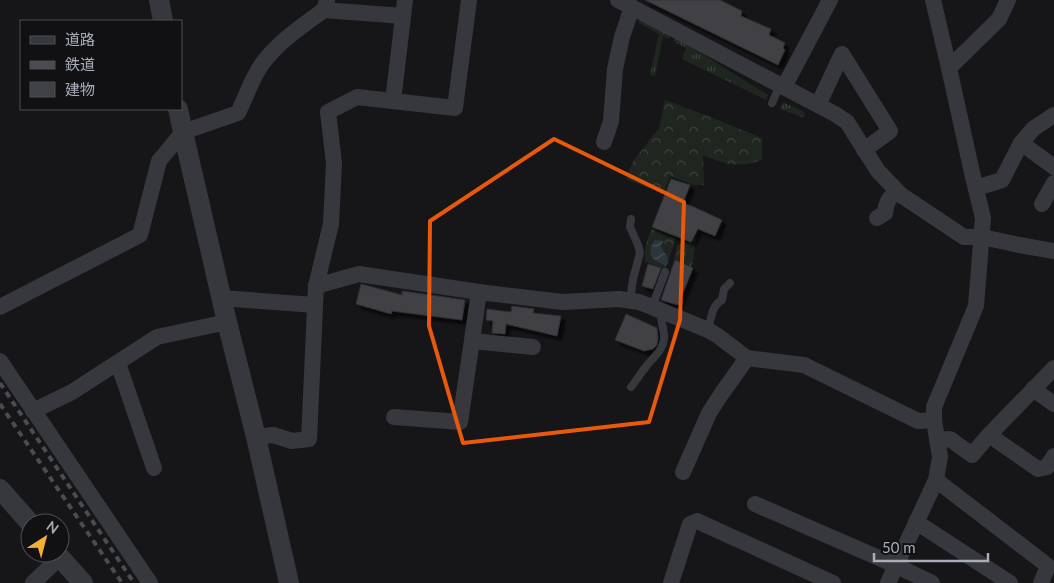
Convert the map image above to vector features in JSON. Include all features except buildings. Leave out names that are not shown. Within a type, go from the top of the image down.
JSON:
[{"type":"street","points":[[159,0],[163,20]]},
{"type":"street","points":[[393,101],[406,0]]},
{"type":"street","points":[[256,437],[273,435],[292,440],[308,439],[316,286],[331,224],[334,163],[328,112],[357,97],[456,108],[469,0]]},
{"type":"street","points":[[782,86],[830,0]]},
{"type":"street","points":[[888,583],[936,480],[940,457],[934,420],[934,407],[976,306],[982,237],[983,218],[933,0]]},
{"type":"street","points":[[949,68],[999,19],[1008,0]]},
{"type":"street","points":[[604,142],[611,121],[615,69],[622,38],[625,4],[836,114],[847,122],[878,170],[901,195],[964,237],[982,237],[1054,251]]},
{"type":"street","points":[[0,307],[140,236],[159,161],[183,132],[238,113],[261,66],[272,51],[326,5],[403,16]]},
{"type":"street","points":[[818,105],[842,54],[890,131],[864,150]]},
{"type":"street","points":[[178,110],[221,298],[256,437],[288,583]]},
{"type":"street","points":[[976,188],[1002,180],[1021,143],[1033,129],[1054,115]]},
{"type":"street","points":[[1021,143],[1054,167]]},
{"type":"street","points":[[1042,204],[1054,183]]},
{"type":"street","points":[[877,218],[885,212],[886,203],[897,191]]},
{"type":"street","points":[[316,286],[359,274],[479,292],[563,302],[619,299],[630,301],[657,309],[708,330],[747,358],[804,365],[918,421],[934,420]]},
{"type":"street","points":[[394,417],[460,422],[479,292]]},
{"type":"street","points":[[221,298],[315,304]]},
{"type":"street","points":[[33,412],[72,392],[158,337],[227,322]]},
{"type":"street","points":[[472,341],[533,347]]},
{"type":"street","points":[[683,472],[709,413],[747,358]]},
{"type":"street","points":[[0,361],[150,583]]},
{"type":"street","points":[[118,363],[154,468]]},
{"type":"street","points":[[937,440],[950,439],[972,455],[989,434],[1054,368]]},
{"type":"street","points":[[1033,389],[1054,404]]},
{"type":"street","points":[[989,434],[1038,469],[1047,467],[1054,456]]},
{"type":"street","points":[[936,480],[1048,566],[1041,583]]},
{"type":"street","points":[[0,489],[21,513]]},
{"type":"street","points":[[755,504],[932,583]]},
{"type":"street","points":[[671,583],[690,524],[696,521],[832,583]]},
{"type":"street","points":[[916,522],[1010,583]]},
{"type":"street","points":[[33,583],[51,563]]},
{"type":"street","points":[[65,563],[83,583]]},
{"type":"lane","points":[[772,103],[782,86]]},
{"type":"lane","points":[[630,301],[640,253],[630,227],[631,219]]},
{"type":"lane","points":[[631,387],[662,349],[665,336],[661,316],[657,309],[665,272]]},
{"type":"lane","points":[[708,330],[714,307],[722,300],[724,289],[730,283]]},
{"type":"highlighted area","points":[[554,139],[684,202],[680,320],[649,422],[463,443],[429,326],[430,221]]},
{"type":"green space","points":[[639,19],[670,35],[669,39],[663,36],[655,76],[650,75],[659,34],[639,23]]},
{"type":"green space","points":[[675,37],[768,95],[766,100],[682,59],[686,48],[673,41]]},
{"type":"green space","points":[[665,100],[762,138],[762,160],[739,165],[703,155],[704,185],[694,185],[670,176],[663,194],[626,179],[634,160],[659,128]]},
{"type":"green space","points":[[783,102],[805,112],[804,118],[780,109]]},
{"type":"green space","points":[[651,229],[676,238],[666,269],[645,262],[645,248]]},
{"type":"green space","points":[[693,230],[697,232],[692,267],[674,259],[677,245],[688,242]]},
{"type":"water","points":[[655,240],[663,241],[661,246],[668,260],[665,265],[656,261],[651,256],[652,244]]},
{"type":"railway","points":[[0,383],[134,583]]},
{"type":"railway","points":[[0,404],[122,583]]}]
